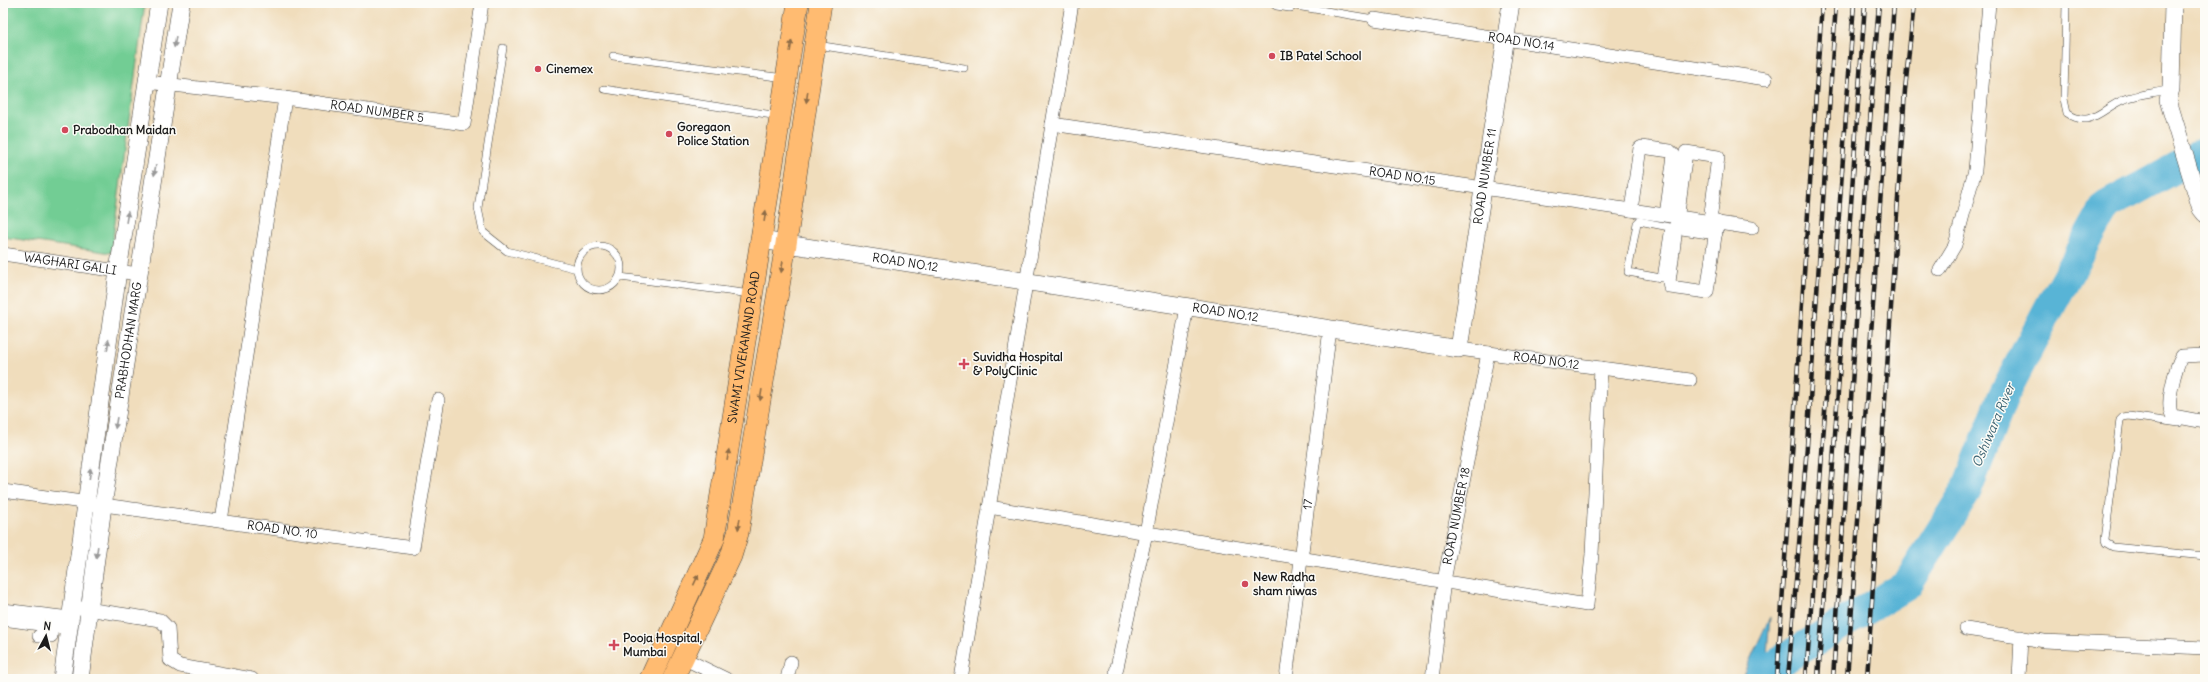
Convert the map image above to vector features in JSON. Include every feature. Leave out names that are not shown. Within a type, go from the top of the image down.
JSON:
[{"type":"main road","name":"SWAMI VIVEKANAND ROAD","points":[[650,679],[714,539],[798,3]]},
{"type":"main road","name":"SWAMI VIVEKANAND ROAD","points":[[673,679],[730,556],[738,532],[786,244],[821,3]]},
{"type":"main road","points":[[681,611],[701,621]]},
{"type":"street","points":[[62,679],[66,620],[86,503],[118,271],[160,3]]},
{"type":"street","name":"PRABHODHAN MARG","points":[[80,679],[138,274],[181,3]]},
{"type":"street","name":"ROAD NUMBER 5","points":[[147,82],[285,98],[464,124],[482,3]]},
{"type":"street","points":[[961,679],[1072,3]]},
{"type":"street","name":"ROAD NO.14","points":[[1277,3],[1290,5]]},
{"type":"street","name":"ROAD NUMBER 11","points":[[1459,349],[1511,3]]},
{"type":"street","points":[[1940,270],[1955,246],[1975,170],[1989,3]]},
{"type":"street","points":[[2173,3],[2173,95],[2203,212]]},
{"type":"street","name":"ROAD NO.14","points":[[1374,19],[1766,79]]},
{"type":"street","points":[[2173,95],[2205,188]]},
{"type":"street","points":[[221,520],[285,98]]},
{"type":"street","name":"ROAD NO.15","points":[[1052,124],[1483,188],[1631,206],[1667,216],[1752,228]]},
{"type":"street","points":[[1631,206],[1639,151],[1642,147],[1673,152],[1667,216],[1669,285],[1673,288],[1704,293],[1709,290],[1718,157],[1687,152],[1667,216]]},
{"type":"street","name":"ROAD NO.12","points":[[761,240],[1459,349],[1690,380]]},
{"type":"street","name":"WAGHARI GALLI","points":[[3,254],[138,274]]},
{"type":"street","points":[[1116,672],[1146,533],[1187,306]]},
{"type":"street","name":"17","points":[[1286,679],[1300,558],[1330,329]]},
{"type":"street","name":"ROAD NUMBER 18","points":[[1432,679],[1444,581],[1488,353]]},
{"type":"street","points":[[2205,355],[2182,356],[2168,404],[2170,413],[2173,416],[2205,422]]},
{"type":"street","points":[[989,507],[1587,605],[1592,554],[1601,368]]},
{"type":"street","name":"ROAD NO. 10","points":[[3,491],[104,506],[221,520],[413,548],[438,400]]},
{"type":"street","points":[[3,610],[66,620]]},
{"type":"street","points":[[3,619],[66,620],[90,610],[160,620],[168,628],[170,660],[180,666],[252,679]]},
{"type":"street","points":[[38,636],[51,636],[66,620]]},
{"type":"street","points":[[1966,629],[2044,641],[2205,648]]},
{"type":"street","points":[[2019,679],[2021,637]]},
{"type":"street","points":[[683,658],[726,679]]},
{"type":"street","points":[[786,679],[791,662]]},
{"type":"lane","points":[[2066,3],[2064,99],[2067,112],[2076,119],[2091,119],[2125,99],[2173,95]]},
{"type":"lane","name":"ROAD NO.14","points":[[1290,5],[1374,19]]},
{"type":"lane","points":[[815,44],[964,68]]},
{"type":"lane","points":[[503,48],[478,208],[482,232],[507,251],[577,269]]},
{"type":"lane","points":[[613,56],[786,78]]},
{"type":"lane","points":[[604,89],[780,116]]},
{"type":"lane","points":[[1667,216],[1670,228],[1662,278],[1628,272],[1637,222],[1667,216]]},
{"type":"lane","points":[[599,245],[613,250],[618,256],[622,269],[620,277],[610,287],[595,290],[582,283],[577,269],[580,255],[586,250],[599,245]]},
{"type":"lane","points":[[620,277],[753,294]]},
{"type":"lane","points":[[2205,427],[2129,416],[2123,417],[2120,420],[2105,540],[2106,543],[2113,547],[2205,556]]},
{"type":"green space","name":"Prabodhan Maidan","points":[[3,3],[145,3],[111,253],[3,237]]},
{"type":"water","points":[[1770,617],[1765,679],[1741,679]]},
{"type":"waterway","name":"Oshiwara River","points":[[1760,679],[1767,669],[1907,585],[1966,491],[2004,394],[2054,299],[2106,206],[2205,152]]},
{"type":"railway","points":[[1777,679],[1822,3]]},
{"type":"railway","points":[[1788,679],[1807,446],[1836,3]]},
{"type":"railway","points":[[1806,679],[1854,3]]},
{"type":"railway","points":[[1818,679],[1865,3]]},
{"type":"railway","points":[[1833,679],[1863,214],[1879,3]]},
{"type":"railway","points":[[1847,679],[1894,3]]},
{"type":"railway","points":[[1867,679],[1905,90],[1914,3]]},
{"type":"place","name":"IB Patel School","points":[[1272,56]]},
{"type":"place","name":"Cinemex","points":[[538,69]]},
{"type":"place","name":"Prabodhan Maidan","points":[[65,130]]},
{"type":"place","name":"Goregaon Police Station","points":[[669,134]]},
{"type":"place","name":"Suvidha Hospital & PolyClinic","points":[[964,364]]},
{"type":"place","name":"New Radha sham niwas","points":[[1245,584]]},
{"type":"place","name":"Pooja Hospital, Mumbai","points":[[614,645]]}]
